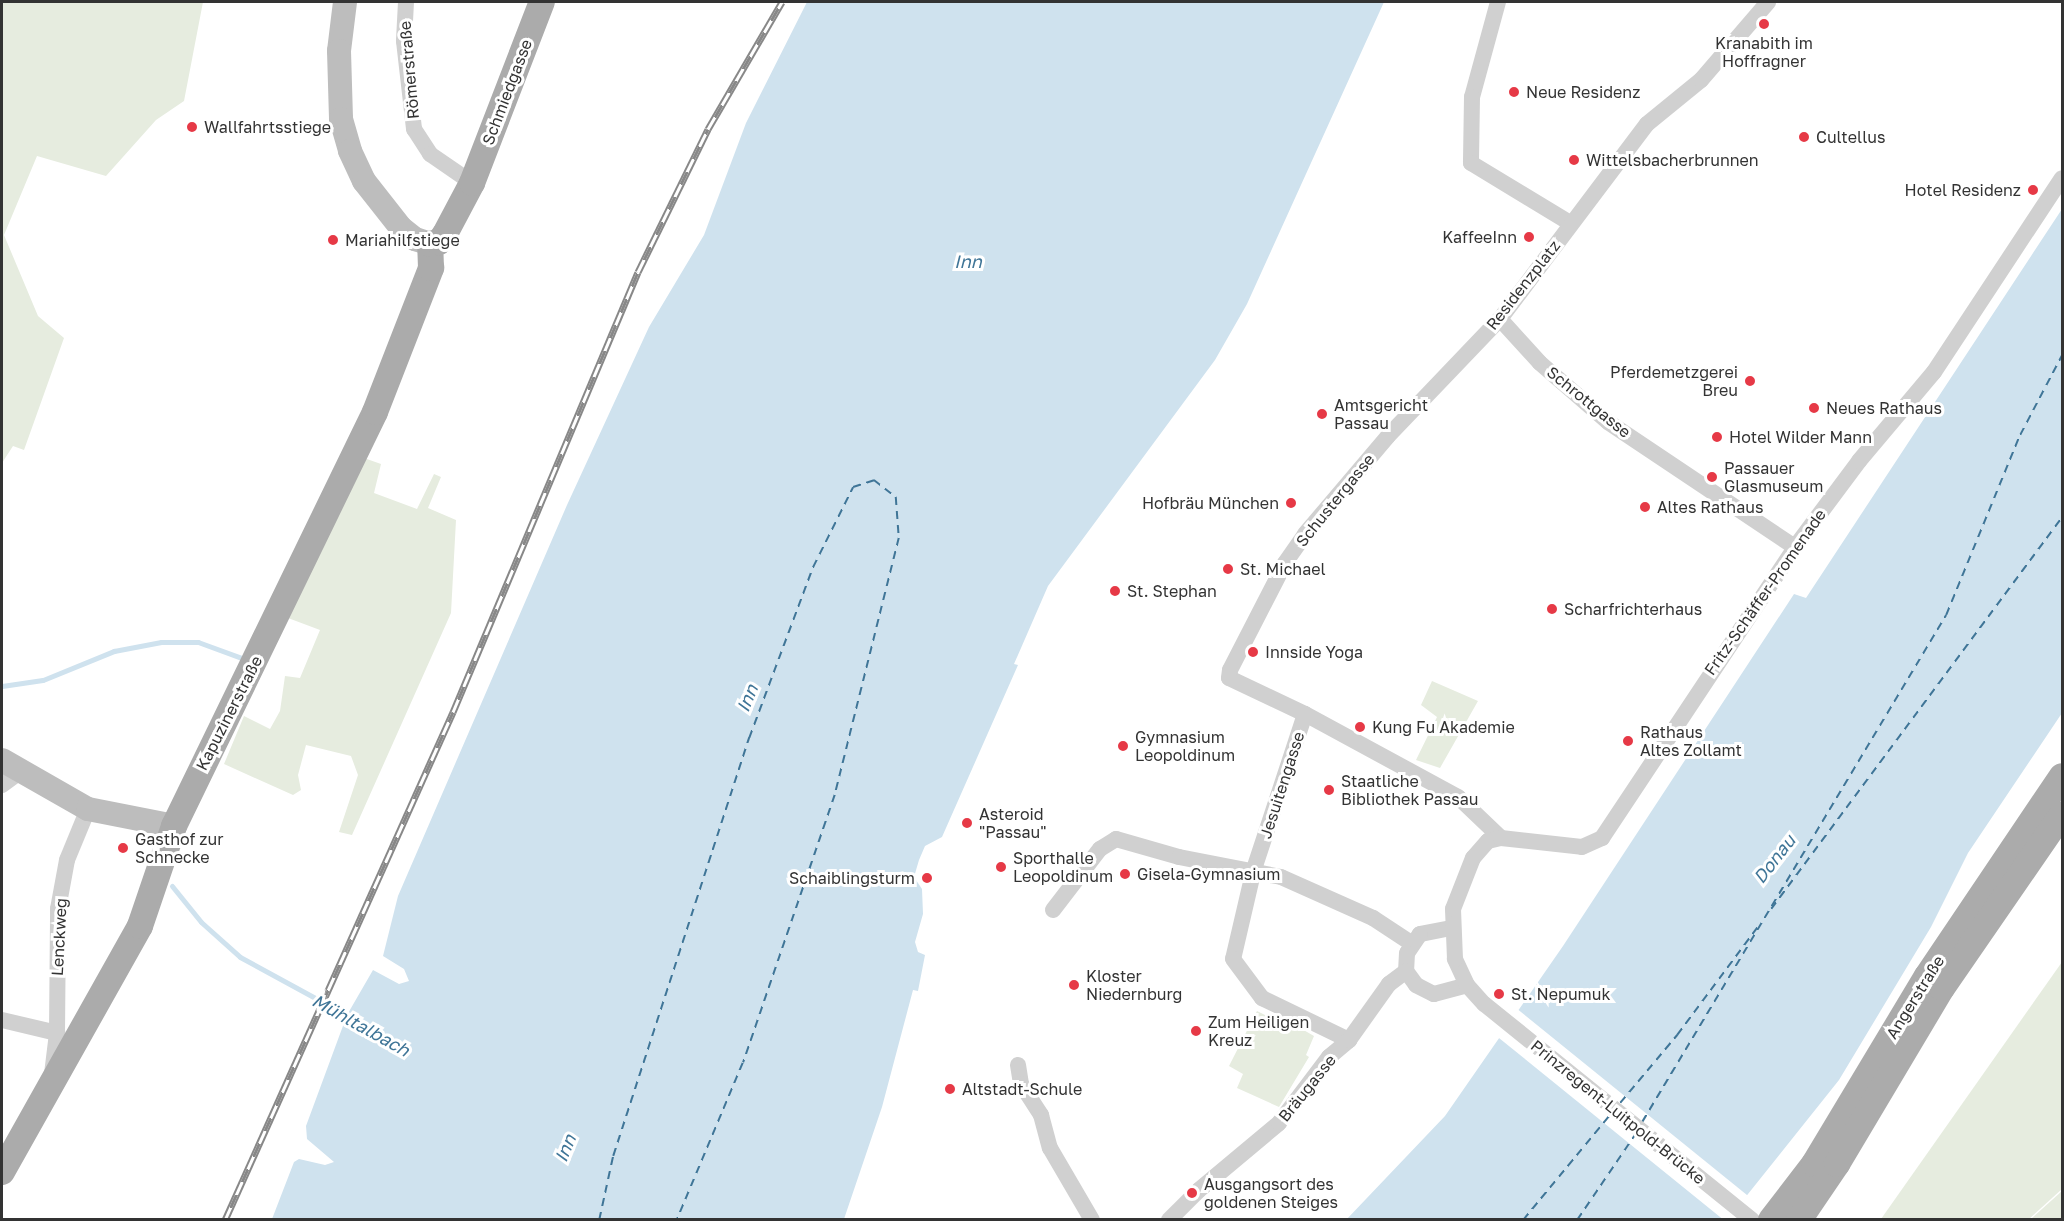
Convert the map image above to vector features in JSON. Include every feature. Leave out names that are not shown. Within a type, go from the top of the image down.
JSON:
[{"type":"main road","points":[[345,2],[339,51],[341,119],[364,181],[401,228],[415,239],[430,244]]},
{"type":"main road","name":"Schmiedgasse","points":[[430,244],[439,242],[445,234],[472,183],[542,2]]},
{"type":"main road","name":"Kapuzinerstraße","points":[[2,1172],[52,1078],[116,975],[140,926],[174,826],[375,412],[431,268],[430,244]]},
{"type":"main road","points":[[11,765],[88,809],[174,826]]},
{"type":"main road","name":"Angerstraße","points":[[1771,1220],[1814,1164],[1927,976],[2062,776]]},
{"type":"main road","name":"Angerstraße","points":[[1799,1220],[1837,1164],[1942,988],[2062,814]]},
{"type":"street","name":"Römerstraße","points":[[406,2],[404,41],[414,129],[430,154],[472,183]]},
{"type":"street","name":"Residenzplatz","points":[[1498,2],[1472,97],[1470,154],[1476,168],[1570,223]]},
{"type":"street","name":"Residenzplatz","points":[[1474,346],[1500,319],[1617,161],[1666,106],[1701,81],[1768,2]]},
{"type":"street","name":"Fritz-Schäffer-Promenade","points":[[1501,838],[1582,847],[1602,838],[1795,547],[1859,461],[1934,372],[2062,178]]},
{"type":"street","name":"Schrottgasse","points":[[1500,319],[1540,363],[1608,422],[1795,547]]},
{"type":"street","name":"Schustergasse","points":[[1305,714],[1229,678],[1285,563],[1305,534],[1388,436],[1474,346]]},
{"type":"street","points":[[1305,714],[1458,797],[1501,838]]},
{"type":"street","name":"Jesuitengasse","points":[[1305,714],[1254,869],[1233,959],[1236,967],[1262,998],[1349,1040]]},
{"type":"street","points":[[2,785],[11,765]]},
{"type":"street","name":"Lenckweg","points":[[52,1078],[57,1033],[58,909],[67,860],[88,809]]},
{"type":"street","name":"Prinzregent-Luitpold-Brücke","points":[[1501,838],[1479,847],[1458,893],[1451,928],[1455,959],[1467,985],[1484,1004],[1752,1220]]},
{"type":"street","points":[[1053,910],[1100,849],[1116,839],[1179,857],[1254,869],[1281,877],[1373,918],[1411,943]]},
{"type":"street","points":[[1451,928],[1420,934],[1411,943],[1406,971],[1422,990],[1434,994],[1467,985]]},
{"type":"street","name":"Bräugasse","points":[[1169,1220],[1198,1190],[1279,1123],[1329,1057],[1349,1040],[1389,984],[1406,971]]},
{"type":"street","points":[[2,1020],[57,1033]]},
{"type":"street","points":[[1018,1065],[1021,1084],[1041,1115],[1050,1148],[1092,1220]]},
{"type":"shaded area","points":[[2,2],[203,2],[184,101],[156,120],[106,176],[37,156],[4,235],[38,316],[64,338],[24,450],[13,446],[2,463]]},
{"type":"shaded area","points":[[364,458],[381,464],[374,493],[417,509],[434,474],[441,477],[428,508],[456,520],[451,613],[352,835],[339,832],[358,775],[351,756],[306,745],[298,775],[301,790],[293,795],[224,764],[244,716],[270,729],[280,711],[285,676],[300,678],[320,630],[288,618]]},
{"type":"shaded area","points":[[1432,681],[1478,701],[1440,768],[1416,760],[1437,717],[1421,705]]},
{"type":"shaded area","points":[[2062,962],[2062,1189],[2029,1219],[1881,1219]]},
{"type":"shaded area","points":[[1257,1011],[1267,1016],[1274,1013],[1314,1036],[1306,1055],[1309,1057],[1279,1107],[1237,1088],[1243,1074],[1229,1066]]},
{"type":"shaded area","points":[[2062,1191],[2062,1219],[2031,1219]]},
{"type":"water","name":"Inn","points":[[807,2],[1384,2],[1247,304],[1215,360],[1048,586],[1014,664],[1018,665],[942,837],[925,846],[914,877],[922,889],[923,914],[915,942],[918,952],[925,955],[918,991],[913,990],[882,1107],[844,1219],[272,1219],[294,1162],[299,1159],[325,1165],[334,1162],[307,1139],[306,1126],[347,1015],[373,970],[399,984],[409,981],[404,969],[383,956],[398,896],[567,505],[649,327],[704,235],[746,123]]},
{"type":"water","name":"Donau","points":[[2062,209],[2062,713],[1968,853],[1931,927],[1839,1080],[1728,1219],[1346,1220],[1445,1116],[1563,946],[1794,594],[1806,598]]},
{"type":"pier","points":[[1516,1008],[1748,1196],[1728,1220],[1724,1220],[1495,1034]]},
{"type":"waterway","points":[[2,686],[43,680],[114,651],[161,642],[198,642],[247,660]]},
{"type":"waterway","name":"Mühltalbach","points":[[172,886],[201,922],[240,957],[352,1018]]},
{"type":"ferry route","points":[[1642,1122],[1946,615],[2020,435],[2062,355]]},
{"type":"ferry route","points":[[599,1220],[613,1156],[749,738],[813,567],[853,487],[874,480],[896,497],[899,538],[835,795],[743,1063],[677,1220]]},
{"type":"ferry route","points":[[1771,909],[2062,517]]},
{"type":"ferry route","points":[[1620,1103],[1677,1035],[1759,925]]},
{"type":"ferry route","points":[[1523,1220],[1609,1116]]},
{"type":"ferry route","points":[[1577,1220],[1634,1136]]},
{"type":"railway","points":[[225,1220],[453,712],[638,272],[708,129],[782,2]]},
{"type":"place","name":"Kranabith im Hoffragner","points":[[1764,24]]},
{"type":"place","name":"Neue Residenz","points":[[1514,92]]},
{"type":"place","name":"Wallfahrtsstiege","points":[[192,127]]},
{"type":"place","name":"Cultellus","points":[[1804,137]]},
{"type":"place","name":"Wittelsbacherbrunnen","points":[[1574,160]]},
{"type":"place","name":"Hotel Residenz","points":[[2033,190]]},
{"type":"place","name":"KaffeeInn","points":[[1529,237]]},
{"type":"place","name":"Mariahilfstiege","points":[[333,240]]},
{"type":"place","name":"Pferdemetzgerei Breu","points":[[1750,381]]},
{"type":"place","name":"Neues Rathaus","points":[[1814,408]]},
{"type":"place","name":"Amtsgericht Passau","points":[[1322,414]]},
{"type":"place","name":"Hotel Wilder Mann","points":[[1717,437]]},
{"type":"place","name":"Passauer Glasmuseum","points":[[1712,477]]},
{"type":"place","name":"Hofbräu München","points":[[1291,503]]},
{"type":"place","name":"Altes Rathaus","points":[[1645,507]]},
{"type":"place","name":"St. Michael","points":[[1228,569]]},
{"type":"place","name":"St. Stephan","points":[[1115,591]]},
{"type":"place","name":"Scharfrichterhaus","points":[[1552,609]]},
{"type":"place","name":"Innside Yoga","points":[[1253,652]]},
{"type":"place","name":"Kung Fu Akademie","points":[[1360,727]]},
{"type":"place","name":"Rathaus Altes Zollamt","points":[[1628,741]]},
{"type":"place","name":"Gymnasium Leopoldinum","points":[[1123,746]]},
{"type":"place","name":"Staatliche Bibliothek Passau","points":[[1329,790]]},
{"type":"place","name":"Asteroid \"Passau\"","points":[[967,823]]},
{"type":"place","name":"Gasthof zur Schnecke","points":[[123,848]]},
{"type":"place","name":"Sporthalle Leopoldinum","points":[[1001,867]]},
{"type":"place","name":"Gisela-Gymnasium","points":[[1125,874]]},
{"type":"place","name":"Schaiblingsturm","points":[[927,878]]},
{"type":"place","name":"Kloster Niedernburg","points":[[1074,985]]},
{"type":"place","name":"St. Nepumuk","points":[[1499,994]]},
{"type":"place","name":"Zum Heiligen Kreuz","points":[[1196,1031]]},
{"type":"place","name":"Altstadt-Schule","points":[[950,1089]]},
{"type":"place","name":"Ausgangsort des goldenen Steiges","points":[[1192,1193]]}]
